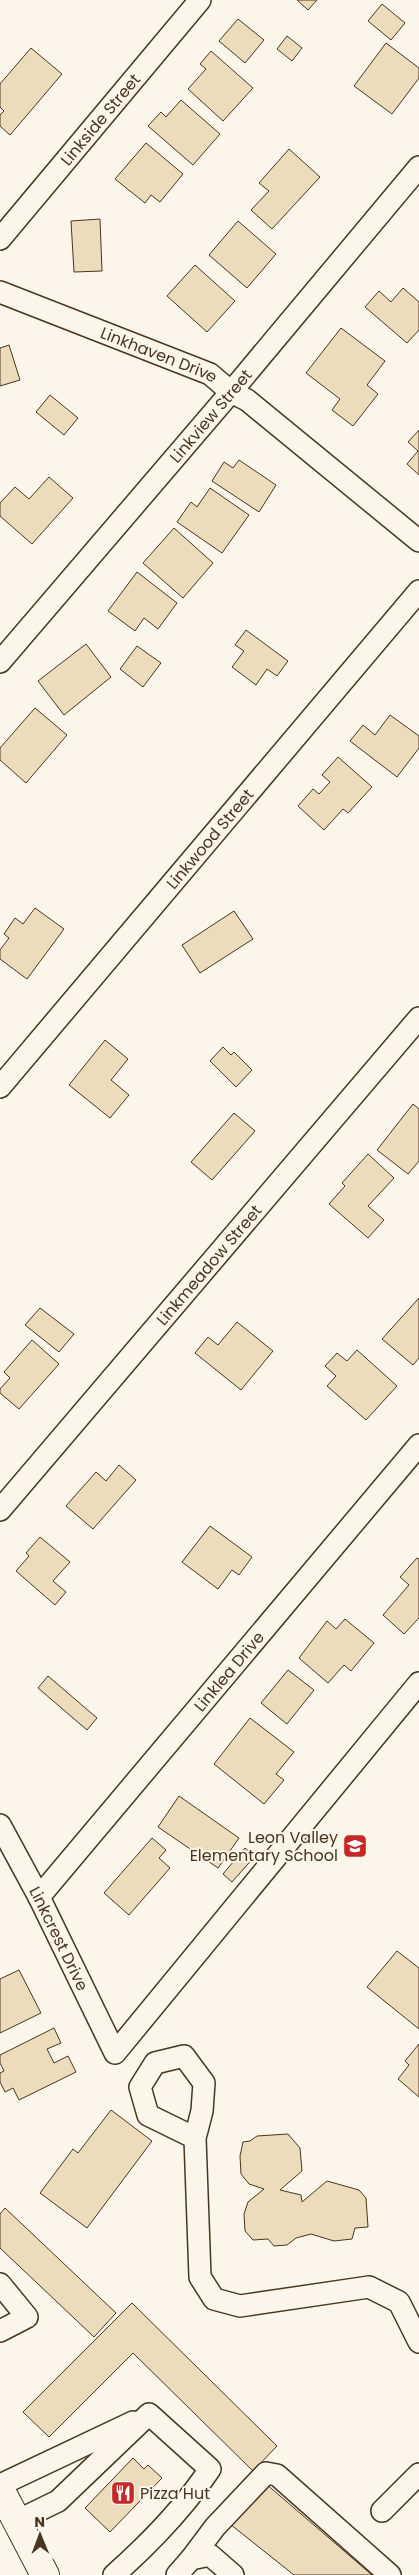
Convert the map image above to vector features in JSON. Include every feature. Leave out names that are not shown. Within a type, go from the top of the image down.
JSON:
[{"type":"main road","points":[[0,2487],[45,2575]]},
{"type":"street","name":"Linkside Street","points":[[0,239],[200,0]]},
{"type":"street","name":"Linkview Street","points":[[0,662],[231,392],[419,167]]},
{"type":"street","name":"Linkhaven Drive","points":[[0,292],[210,374],[231,392],[247,400],[419,541]]},
{"type":"street","name":"Linkwood Street","points":[[0,1087],[419,591]]},
{"type":"street","name":"Linkmeadow Street","points":[[0,1510],[419,1018]]},
{"type":"street","name":"Linklea Drive","points":[[39,1897],[419,1445]]},
{"type":"street","name":"Linkcrest Drive","points":[[0,1824],[39,1897],[115,2053],[419,1683]]},
{"type":"street","points":[[195,2138],[200,2277],[214,2299],[240,2306],[369,2287],[399,2302],[419,2342]]},
{"type":"street","points":[[0,2284],[28,2317],[0,2331]]},
{"type":"street","points":[[0,2487],[149,2414]]},
{"type":"street","points":[[17,2521],[58,2501],[149,2414]]},
{"type":"street","points":[[114,2575],[138,2554],[189,2499],[210,2469],[149,2414]]},
{"type":"street","points":[[176,2575],[191,2559],[215,2526],[266,2473],[277,2475],[390,2575]]},
{"type":"street","points":[[382,2511],[419,2474]]},
{"type":"street","points":[[191,2559],[210,2555],[232,2575]]},
{"type":"building","points":[[297,0],[317,0],[308,10]]},
{"type":"building","points":[[382,4],[405,23],[391,40],[368,21]]},
{"type":"building","points":[[238,19],[264,40],[245,63],[219,41]]},
{"type":"building","points":[[287,36],[302,48],[292,61],[277,49]]},
{"type":"building","points":[[386,43],[419,68],[419,78],[392,114],[354,86]]},
{"type":"building","points":[[31,48],[62,74],[10,135],[0,126],[0,115],[4,111],[0,107],[0,84]]},
{"type":"building","points":[[211,51],[253,88],[223,121],[188,89],[206,69],[200,64]]},
{"type":"building","points":[[181,100],[220,134],[193,165],[148,126],[161,112],[166,117]]},
{"type":"building","points":[[146,143],[183,174],[160,202],[151,195],[145,203],[115,179]]},
{"type":"building","points":[[289,149],[320,177],[272,229],[251,210],[269,191],[259,183]]},
{"type":"building","points":[[100,219],[102,271],[74,272],[71,221]]},
{"type":"building","points":[[238,221],[276,254],[247,288],[209,255]]},
{"type":"building","points":[[195,265],[235,301],[207,332],[167,296]]},
{"type":"building","points":[[403,288],[419,302],[419,330],[407,343],[365,307],[379,291],[391,302]]},
{"type":"building","points":[[341,328],[385,361],[367,385],[378,394],[353,426],[332,410],[340,399],[306,373]]},
{"type":"building","points":[[9,345],[20,380],[0,386],[0,348]]},
{"type":"building","points":[[50,395],[78,418],[64,435],[36,412]]},
{"type":"building","points":[[419,430],[419,475],[407,464],[418,451],[408,442]]},
{"type":"building","points":[[239,460],[276,485],[259,512],[212,481],[224,462],[233,468]]},
{"type":"building","points":[[49,477],[73,498],[32,544],[0,516],[0,503],[15,487],[29,499]]},
{"type":"building","points":[[210,488],[249,515],[222,553],[177,522],[191,502],[197,507]]},
{"type":"building","points":[[174,528],[213,563],[183,598],[143,563]]},
{"type":"building","points":[[137,572],[177,603],[158,629],[144,618],[135,631],[108,611]]},
{"type":"building","points":[[246,630],[288,661],[277,676],[267,669],[256,685],[232,667],[244,651],[235,645]]},
{"type":"building","points":[[86,644],[111,677],[64,715],[38,681]]},
{"type":"building","points":[[137,646],[161,663],[143,687],[120,669]]},
{"type":"building","points":[[35,708],[67,735],[26,783],[0,760],[0,748]]},
{"type":"building","points":[[390,715],[419,736],[419,748],[397,777],[350,741],[363,725],[375,735]]},
{"type":"building","points":[[338,757],[372,787],[348,813],[343,809],[324,830],[298,806],[313,789],[319,794],[330,782],[322,775]]},
{"type":"building","points":[[35,908],[64,929],[27,979],[0,959],[0,950],[9,938],[4,934],[15,918],[23,924]]},
{"type":"building","points":[[234,911],[253,939],[200,973],[182,945]]},
{"type":"building","points":[[105,1040],[128,1059],[111,1080],[129,1095],[110,1118],[69,1085]]},
{"type":"building","points":[[223,1047],[231,1055],[234,1052],[252,1070],[236,1087],[210,1061]]},
{"type":"building","points":[[413,1104],[419,1109],[419,1161],[408,1174],[377,1150]]},
{"type":"building","points":[[234,1113],[255,1131],[212,1180],[191,1162]]},
{"type":"building","points":[[368,1154],[394,1178],[368,1206],[384,1220],[368,1238],[329,1204],[345,1186],[342,1183]]},
{"type":"building","points":[[419,1298],[419,1358],[413,1365],[382,1339]]},
{"type":"building","points":[[40,1308],[74,1334],[59,1352],[25,1325]]},
{"type":"building","points":[[237,1322],[273,1351],[241,1390],[195,1353],[208,1337],[218,1345]]},
{"type":"building","points":[[32,1340],[59,1364],[19,1409],[0,1393],[0,1389],[10,1378],[4,1372]]},
{"type":"building","points":[[357,1350],[397,1386],[366,1420],[327,1386],[336,1376],[325,1366],[337,1353],[347,1361]]},
{"type":"building","points":[[119,1465],[136,1480],[93,1529],[66,1506],[96,1472],[106,1481]]},
{"type":"building","points":[[210,1526],[252,1557],[239,1575],[232,1570],[218,1589],[182,1562]]},
{"type":"building","points":[[40,1537],[70,1562],[53,1581],[66,1592],[55,1605],[16,1571],[29,1556],[26,1553]]},
{"type":"building","points":[[417,1558],[419,1559],[419,1618],[404,1634],[383,1615],[409,1585],[400,1577]]},
{"type":"building","points":[[345,1619],[374,1643],[351,1671],[344,1665],[328,1683],[299,1658],[327,1621],[336,1629]]},
{"type":"building","points":[[288,1670],[314,1690],[287,1724],[261,1703]]},
{"type":"building","points":[[48,1676],[97,1718],[87,1730],[38,1688]]},
{"type":"building","points":[[250,1718],[294,1752],[276,1774],[284,1780],[264,1804],[214,1764]]},
{"type":"building","points":[[179,1796],[239,1838],[218,1868],[158,1827]]},
{"type":"building","points":[[152,1838],[166,1850],[159,1858],[170,1868],[129,1915],[104,1893]]},
{"type":"building","points":[[245,1848],[255,1856],[232,1882],[223,1874]]},
{"type":"building","points":[[397,1951],[419,1968],[419,2029],[367,1987]]},
{"type":"building","points":[[19,1970],[41,2013],[0,2033],[0,1979]]},
{"type":"building","points":[[54,2028],[61,2043],[47,2049],[54,2063],[68,2056],[76,2072],[19,2100],[13,2088],[5,2092],[0,2082],[0,2073],[4,2071],[0,2063],[0,2055]]},
{"type":"building","points":[[419,2044],[419,2097],[398,2079],[409,2065],[405,2061]]},
{"type":"building","points":[[111,2110],[152,2141],[87,2228],[40,2193],[73,2149],[78,2153]]},
{"type":"building","points":[[288,2134],[300,2148],[302,2171],[280,2190],[301,2195],[302,2202],[327,2181],[359,2190],[366,2198],[368,2227],[355,2228],[352,2239],[334,2241],[311,2234],[296,2238],[287,2245],[274,2246],[268,2239],[253,2240],[245,2231],[244,2214],[248,2202],[264,2189],[249,2184],[241,2174],[240,2156],[243,2142],[250,2141],[257,2136]]},
{"type":"building","points":[[5,2208],[116,2313],[94,2337],[0,2248],[0,2214]]},
{"type":"building","points":[[132,2303],[277,2446],[253,2471],[133,2353],[49,2437],[23,2412]]},
{"type":"building","name":"Pizza Hut","points":[[133,2458],[144,2469],[148,2465],[162,2478],[110,2532],[85,2508]]},
{"type":"building","points":[[265,2483],[372,2575],[294,2575],[230,2524]]},
{"type":"place","name":"Leon Valley Elementary School","points":[[355,1846]]},
{"type":"place","name":"Pizza Hut","points":[[123,2493]]}]
